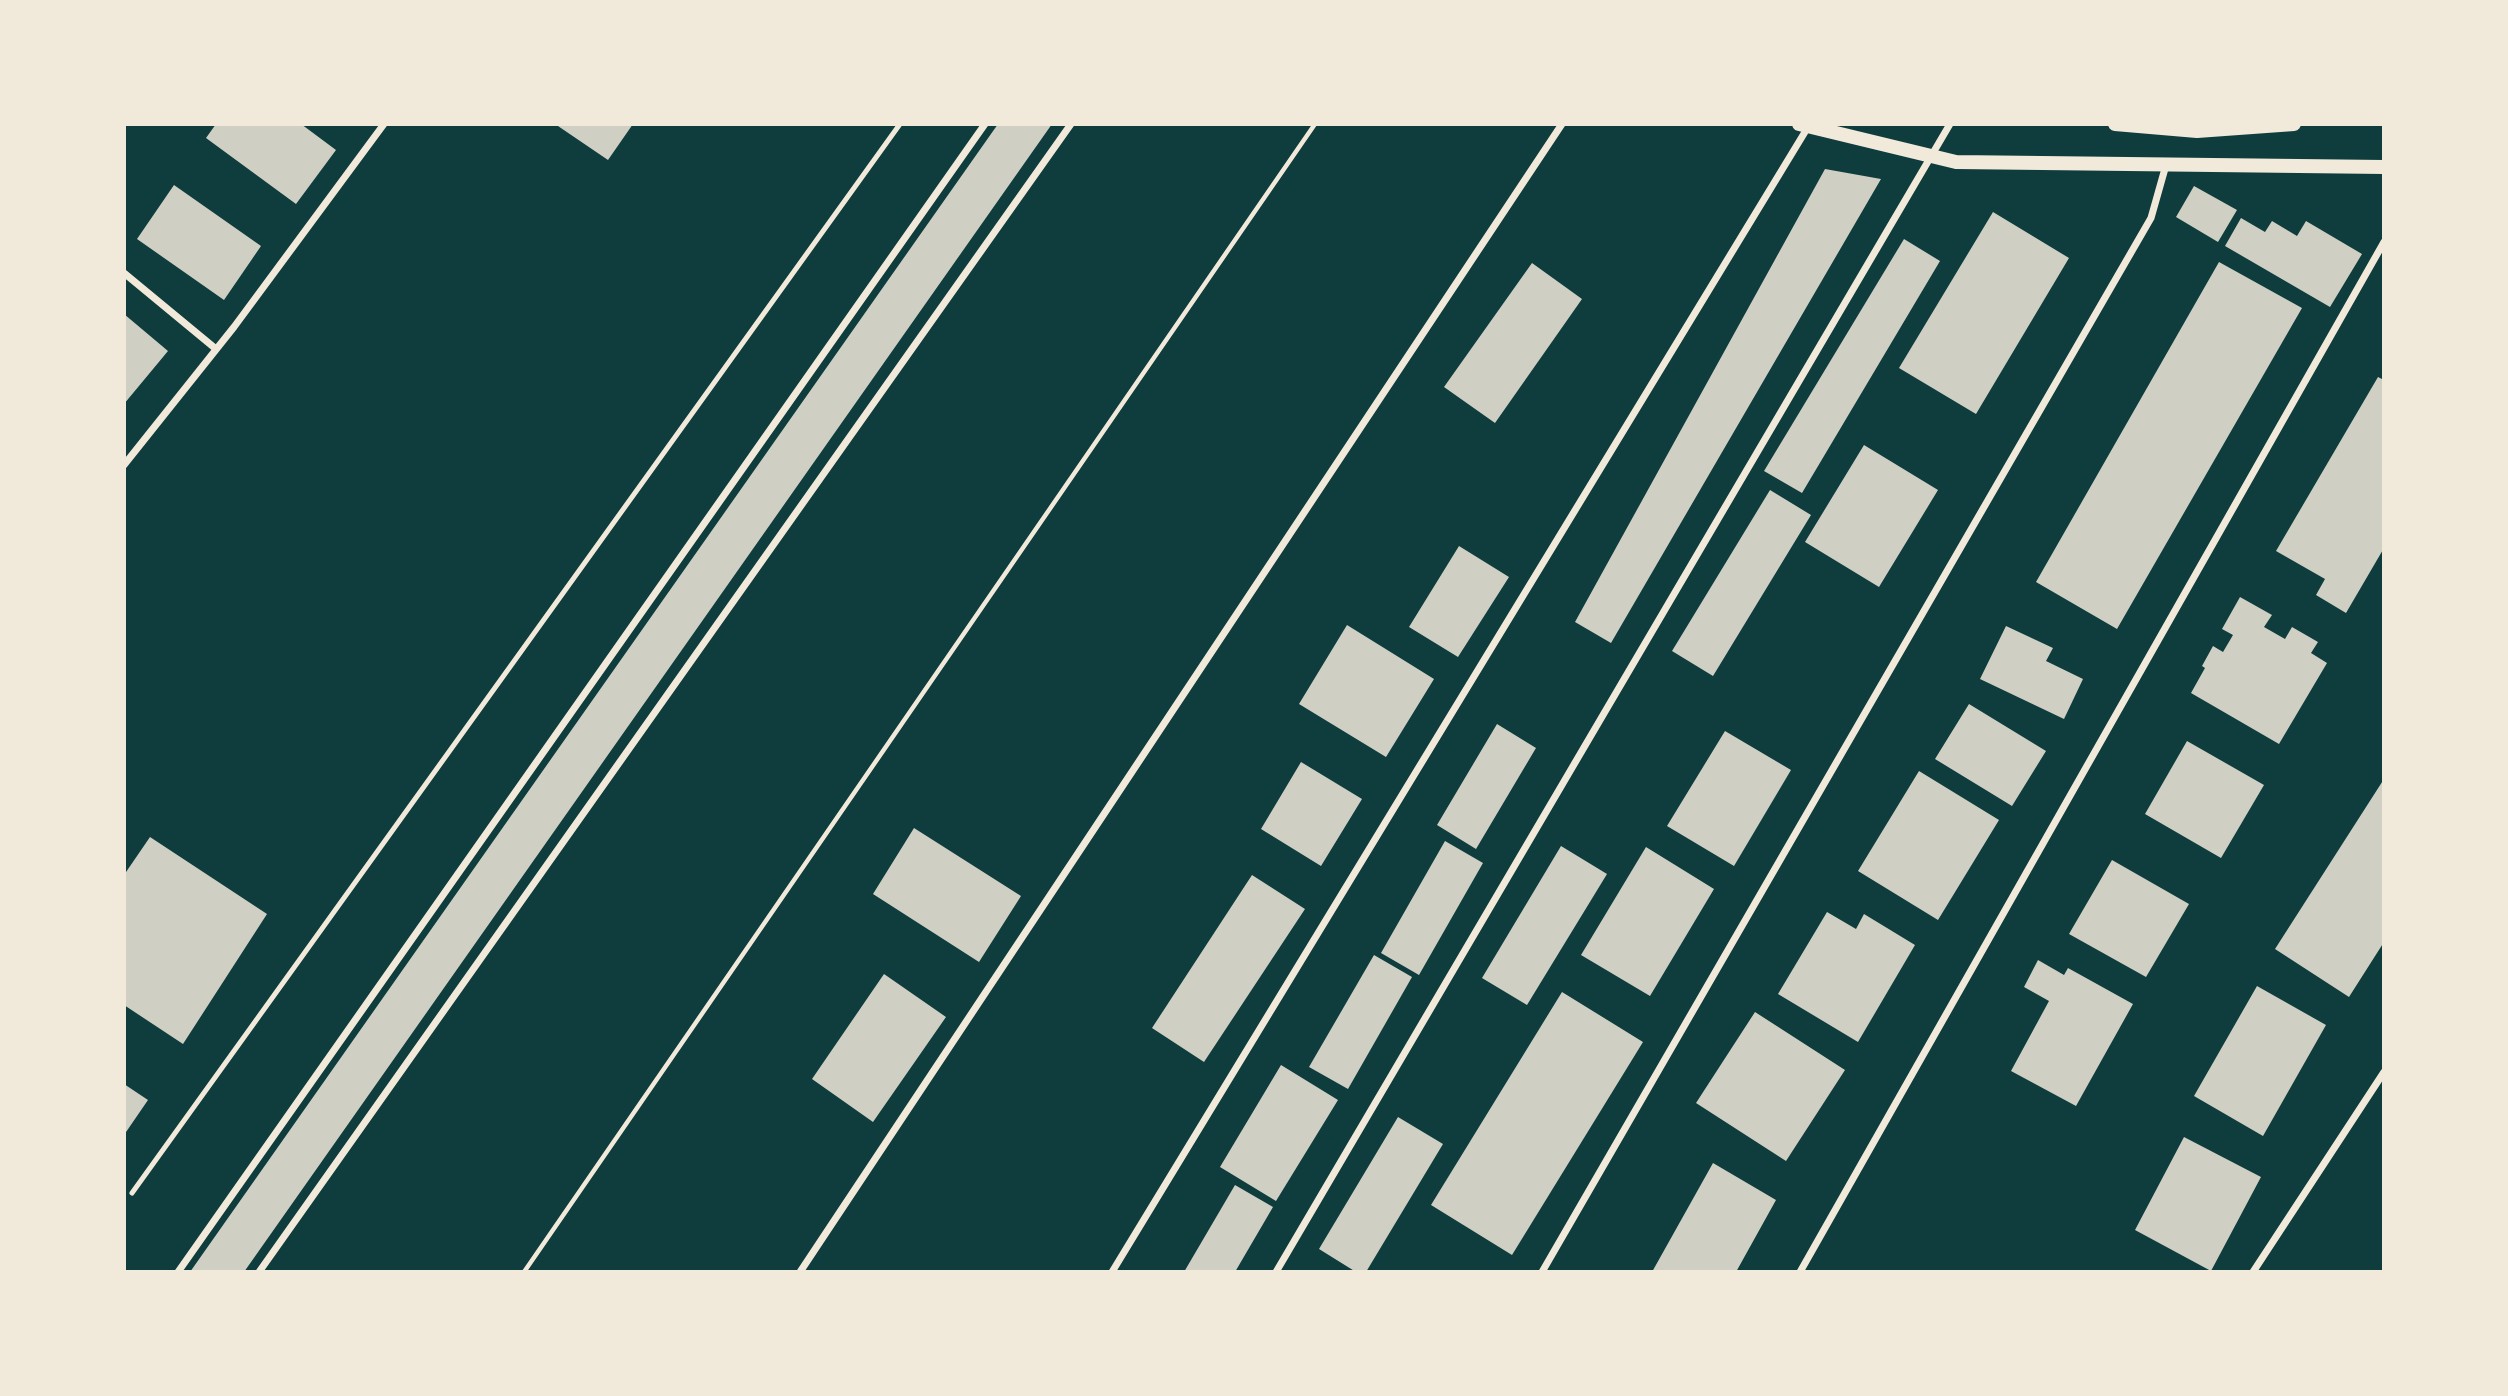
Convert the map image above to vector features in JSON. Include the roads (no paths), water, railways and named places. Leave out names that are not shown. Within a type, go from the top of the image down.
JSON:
[{"type":"main road","points":[[2115,124],[2199,128],[2294,124]]},
{"type":"main road","points":[[1803,125],[1956,162],[2384,167]]},
{"type":"street","points":[[125,462],[216,349],[384,124]]},
{"type":"street","points":[[178,1272],[985,124]]},
{"type":"street","points":[[259,1272],[1071,124]]},
{"type":"street","points":[[800,1272],[1562,124]]},
{"type":"street","points":[[1276,1272],[1950,124]]},
{"type":"street","points":[[1112,1272],[1803,125]]},
{"type":"street","points":[[1542,1272],[2151,218],[2166,165]]},
{"type":"street","points":[[1800,1272],[2384,242]]},
{"type":"street","points":[[124,273],[216,349]]},
{"type":"street","points":[[2253,1272],[2384,1072]]},
{"type":"lane","points":[[132,1192],[900,124]]}]
